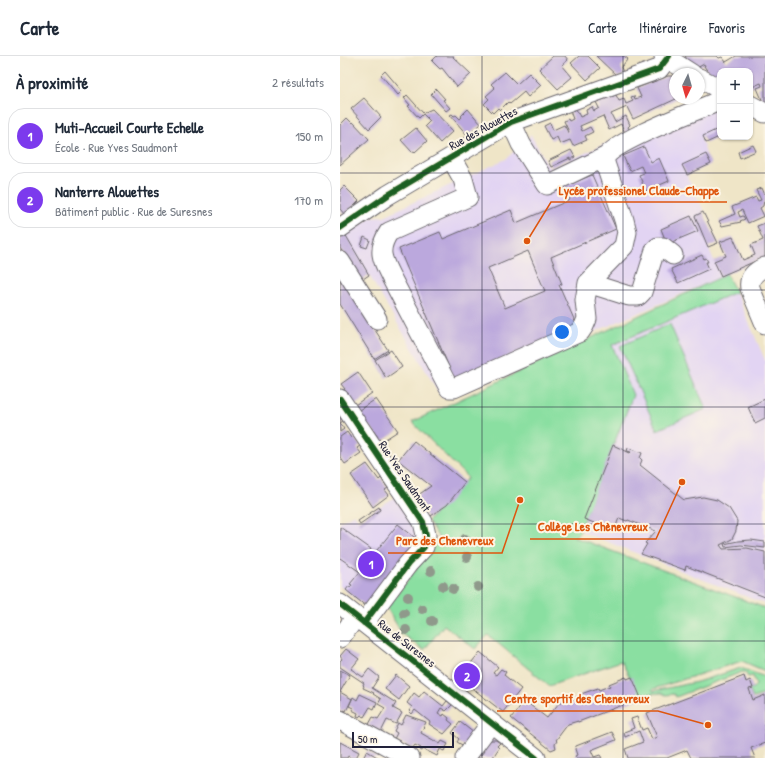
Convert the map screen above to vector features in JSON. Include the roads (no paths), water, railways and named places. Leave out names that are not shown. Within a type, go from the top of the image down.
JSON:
[{"type":"street","points":[[666,57],[683,68]]},
{"type":"street","name":"Rue des Alouettes","points":[[340,228],[388,195],[511,122],[659,69],[666,57]]},
{"type":"street","points":[[705,81],[717,87]]},
{"type":"street","points":[[511,122],[521,144],[547,185],[605,157],[612,150],[628,140],[717,102]]},
{"type":"street","points":[[753,107],[765,113]]},
{"type":"street","points":[[451,158],[463,179],[468,197],[389,232],[384,239],[381,250],[390,274],[449,388],[454,388],[580,332],[584,326],[587,319],[585,300],[588,283],[624,246],[627,232],[604,160],[605,157]]},
{"type":"street","points":[[588,283],[629,296],[638,296],[642,292],[655,250],[658,247],[663,247],[673,255]]},
{"type":"street","points":[[340,262],[377,319]]},
{"type":"street","points":[[765,267],[754,274],[749,283],[765,324]]},
{"type":"street","name":"Rue Yves Saudmont","points":[[340,399],[423,522],[426,530],[424,547],[360,620],[340,638]]},
{"type":"street","name":"Rue de Suresnes","points":[[340,604],[536,758]]},
{"type":"street","points":[[340,720],[410,758]]},
{"type":"street","points":[[465,758],[491,723]]},
{"type":"place","name":"Lycée professionel Claude-Chappe","points":[[527,241]]},
{"type":"place","name":"Collège Les Chènevreux","points":[[682,482]]},
{"type":"place","name":"Parc des Chenevreux","points":[[520,500]]},
{"type":"place","name":"Muti-Accueil Courte Echelle","points":[[371,564]]},
{"type":"place","name":"Nanterre Alouettes","points":[[467,676]]},
{"type":"place","name":"Centre sportif des Chenevreux","points":[[708,725]]}]
